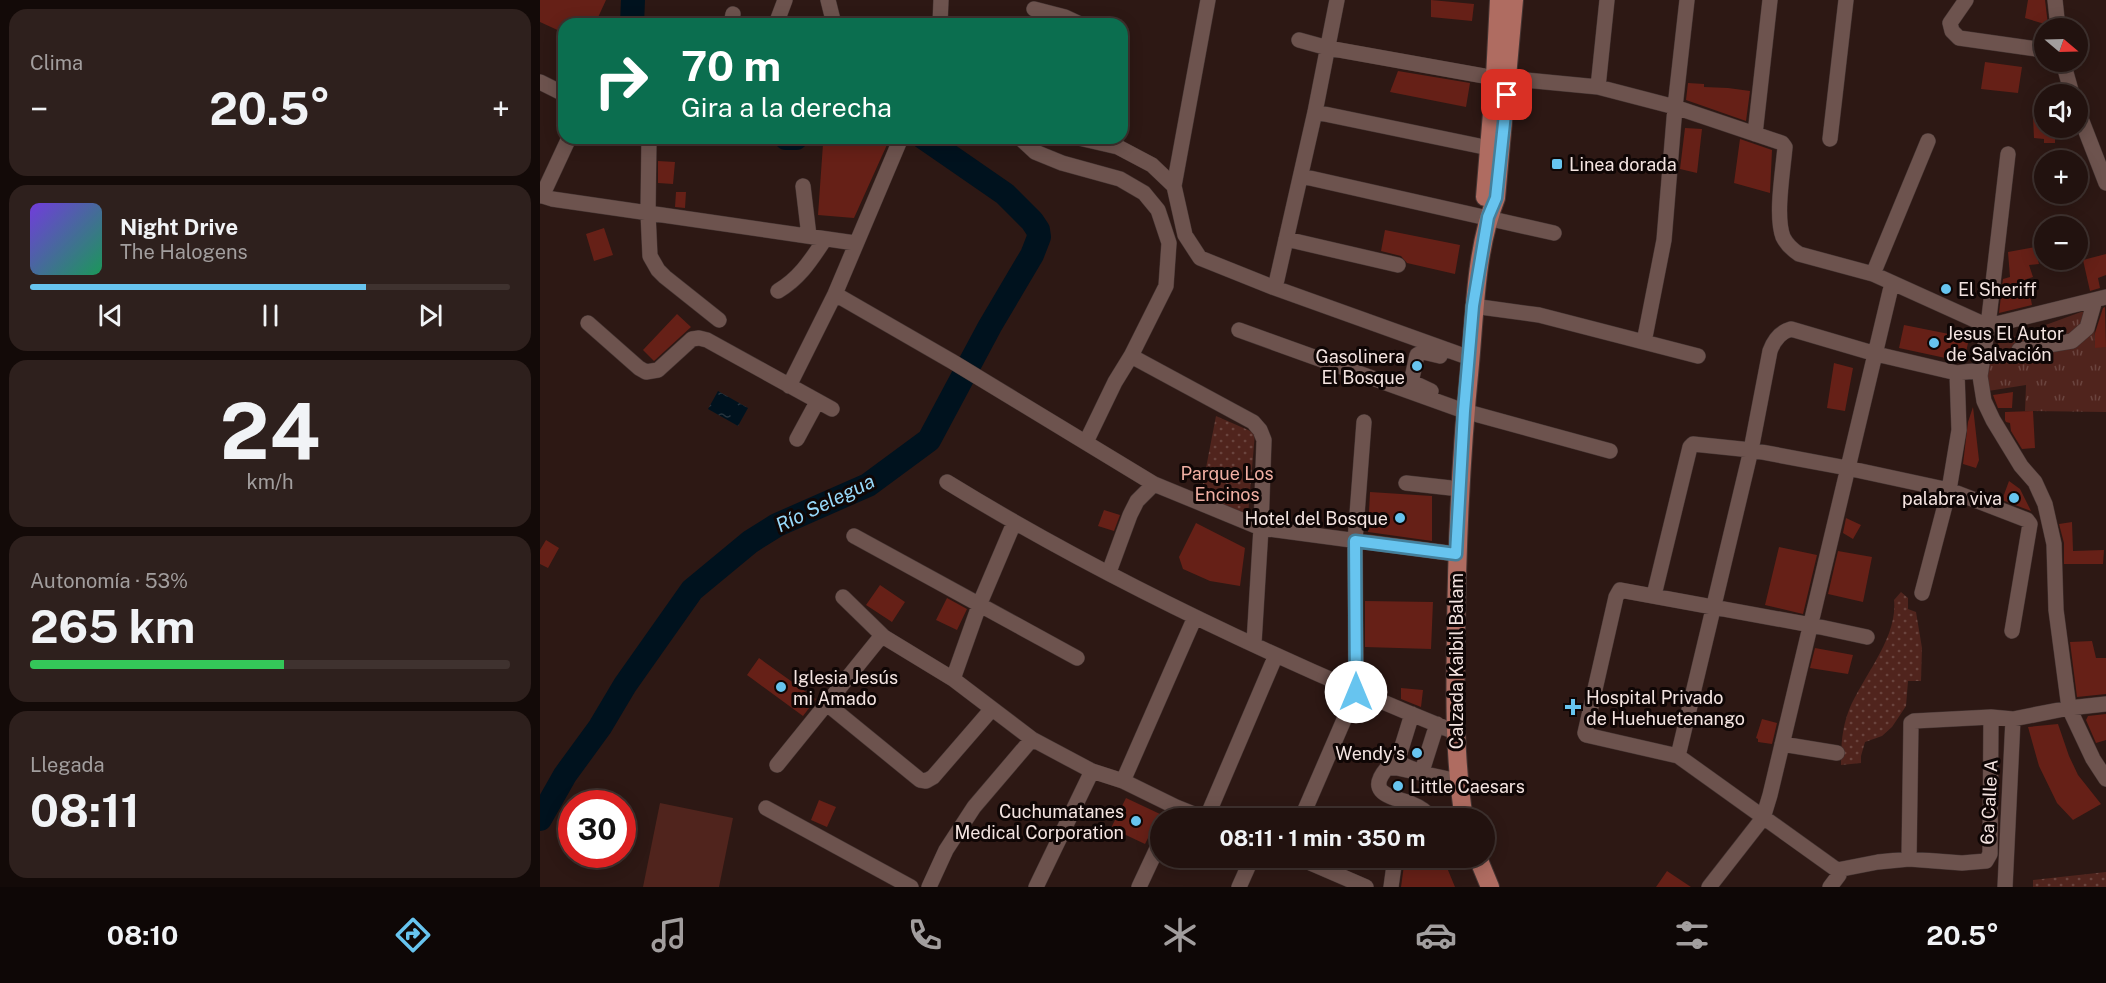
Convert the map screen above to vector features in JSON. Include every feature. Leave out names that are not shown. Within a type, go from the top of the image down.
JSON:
[{"type":"main road","name":"Calzada Kaibil Balam","points":[[1462,808],[1455,732],[1456,554],[1473,306],[1488,217],[1496,198],[1502,77],[1499,0]]},
{"type":"main road","name":"Calzada Kaibil Balam","points":[[1488,217],[1484,196],[1489,148],[1514,0]]},
{"type":"main road","points":[[1482,868],[1490,887]]},
{"type":"street","points":[[778,18],[786,0]]},
{"type":"street","points":[[828,0],[832,18]]},
{"type":"street","points":[[940,18],[941,0]]},
{"type":"street","points":[[1208,0],[1174,186],[1185,234],[1200,258],[1470,363]]},
{"type":"street","points":[[1275,288],[1329,48],[1337,0]]},
{"type":"street","points":[[1598,87],[1607,0]]},
{"type":"street","points":[[1644,342],[1664,240],[1687,0]]},
{"type":"street","points":[[1755,134],[1770,0]]},
{"type":"street","points":[[1830,139],[1846,0]]},
{"type":"street","points":[[1966,0],[1950,23],[1952,31],[1959,38],[2034,49]]},
{"type":"street","points":[[2055,0],[2057,18]]},
{"type":"street","points":[[1034,9],[1067,18]]},
{"type":"street","points":[[1299,40],[1329,48],[1502,77],[1598,87],[1675,107],[1782,143],[1785,147],[1780,220],[1784,238],[1799,254],[1873,274],[1988,326],[2100,298]]},
{"type":"street","points":[[540,82],[558,91]]},
{"type":"street","points":[[1315,112],[1489,148]]},
{"type":"street","points":[[2088,137],[2106,183]]},
{"type":"street","points":[[1873,274],[1928,141]]},
{"type":"street","points":[[566,144],[541,196],[855,243]]},
{"type":"street","points":[[649,144],[650,256],[658,270],[719,320]]},
{"type":"street","points":[[789,386],[835,294],[898,144]]},
{"type":"street","points":[[1026,144],[1035,152],[1062,164],[1120,179],[1144,193],[1158,210],[1169,243],[1166,286],[1086,442]]},
{"type":"street","points":[[1105,144],[1118,147],[1152,165],[1174,186]]},
{"type":"street","points":[[2008,154],[1988,326],[1980,370],[1984,401],[2021,466],[2035,482],[2045,504],[2054,544],[2056,610],[2069,708],[2093,759],[2105,774]]},
{"type":"street","points":[[1301,176],[1554,233]]},
{"type":"street","points":[[778,291],[793,282],[804,271],[817,238],[803,186]]},
{"type":"street","points":[[1286,239],[1398,264]]},
{"type":"street","points":[[1709,887],[1763,818],[1892,283]]},
{"type":"street","points":[[835,294],[990,384],[1154,484],[1261,528],[1456,554]]},
{"type":"street","points":[[2019,350],[2072,340],[2086,328],[2100,298]]},
{"type":"street","points":[[1473,306],[1539,315],[1698,356]]},
{"type":"street","points":[[588,323],[646,372],[658,370],[692,339],[699,338],[707,340],[832,409]]},
{"type":"street","points":[[1678,756],[1751,450],[1770,351],[1779,336],[1791,329],[1876,354],[1957,373],[1980,370]]},
{"type":"street","points":[[1239,330],[1431,395],[1610,451]]},
{"type":"street","points":[[1431,395],[1414,383],[1412,378],[1417,355],[1423,352],[1433,353],[1470,363]]},
{"type":"street","points":[[1131,356],[1253,422],[1260,430],[1264,440],[1254,643]]},
{"type":"street","points":[[1922,593],[1949,490],[1959,430],[1957,373]]},
{"type":"street","points":[[797,439],[818,402]]},
{"type":"street","points":[[1306,808],[1356,692],[1355,541],[1364,422]]},
{"type":"street","points":[[1654,595],[1690,447],[1693,444],[1751,450],[1949,490],[2029,522],[2012,631]]},
{"type":"street","points":[[947,482],[1014,523],[1196,617],[1356,692],[1455,732]]},
{"type":"street","points":[[1406,483],[1460,489]]},
{"type":"street","points":[[1109,572],[1130,514],[1137,501],[1154,484]]},
{"type":"street","points":[[953,679],[980,603],[1014,523]]},
{"type":"street","points":[[854,536],[1077,658]]},
{"type":"street","points":[[1830,887],[1839,875],[1837,870],[1678,756],[1585,734],[1616,595],[1622,590],[1867,637]]},
{"type":"street","points":[[843,597],[884,637],[953,679],[1032,739],[1092,771],[1123,781],[1165,808]]},
{"type":"street","points":[[1123,781],[1196,617]]},
{"type":"street","points":[[777,765],[879,639],[884,637]]},
{"type":"street","points":[[1211,808],[1276,655]]},
{"type":"street","points":[[827,704],[920,780],[926,781],[933,777],[991,710]]},
{"type":"street","points":[[1909,859],[1911,723],[1991,717],[2013,719],[2069,708],[2106,704]]},
{"type":"street","points":[[1412,714],[1399,756],[1400,763],[1417,771],[1423,768],[1437,724]]},
{"type":"street","points":[[1837,870],[1909,859],[1962,863],[1986,861],[1990,854],[1991,717]]},
{"type":"street","name":"6a Calle A","points":[[2005,887],[2013,719]]},
{"type":"street","points":[[929,887],[946,850],[974,807],[1032,739]]},
{"type":"street","points":[[1782,744],[1837,753]]},
{"type":"street","points":[[1420,808],[1384,795],[1379,781],[1387,768],[1397,768],[1458,782]]},
{"type":"street","points":[[1036,887],[1092,771]]},
{"type":"street","points":[[766,808],[911,887]]},
{"type":"street","points":[[1139,887],[1150,864]]},
{"type":"street","points":[[1239,887],[1248,868]]},
{"type":"street","points":[[1314,868],[1336,882],[1366,887]]},
{"type":"street","points":[[1391,887],[1394,868]]},
{"type":"green space","points":[[2094,310],[2095,347],[2106,347],[2106,412],[2025,411],[2026,385],[1988,391],[1988,358],[1999,342],[2081,312]]},
{"type":"green space","name":"Parque Los Encinos","points":[[1216,416],[1255,433],[1248,515],[1200,499]]},
{"type":"green space","points":[[1901,592],[1908,598],[1908,609],[1916,612],[1922,648],[1921,681],[1908,681],[1906,706],[1892,727],[1882,736],[1865,742],[1861,763],[1841,765],[1842,737],[1849,710],[1885,643],[1894,614],[1894,600]]},
{"type":"green space","points":[[660,803],[733,818],[719,887],[643,887]]},
{"type":"green space","points":[[2106,872],[2106,887],[2033,887],[2033,880]]},
{"type":"water","points":[[718,391],[748,408],[738,426],[708,409]]},
{"type":"building","points":[[540,0],[606,0],[598,18],[558,18],[558,30],[540,22]]},
{"type":"building","points":[[1431,0],[1474,4],[1472,21],[1431,17]]},
{"type":"building","points":[[2028,0],[2045,0],[2047,18],[2034,18],[2034,21],[2025,18]]},
{"type":"building","points":[[1985,62],[2022,67],[2018,93],[1981,89]]},
{"type":"building","points":[[1398,71],[1470,83],[1466,107],[1390,92]]},
{"type":"building","points":[[1688,83],[1704,84],[1704,87],[1750,91],[1746,121],[1686,100]]},
{"type":"building","points":[[1685,128],[1702,129],[1697,173],[1680,169]]},
{"type":"building","points":[[2034,138],[2062,138],[2055,139],[2055,143],[2044,143],[2044,139]]},
{"type":"building","points":[[1740,139],[1772,150],[1770,193],[1734,183]]},
{"type":"building","points":[[823,144],[887,144],[854,218],[818,215]]},
{"type":"building","points":[[658,161],[675,162],[673,184],[658,183]]},
{"type":"building","points":[[676,192],[686,192],[685,208],[675,207]]},
{"type":"building","points":[[604,228],[613,255],[594,261],[586,234]]},
{"type":"building","points":[[1385,230],[1460,245],[1455,274],[1407,263],[1401,256],[1381,251]]},
{"type":"building","points":[[2034,247],[2034,264],[2029,265],[2033,277],[2027,279],[2032,305],[1999,313],[2003,279],[2010,277],[2008,252]]},
{"type":"building","points":[[2106,254],[2106,275],[2098,278],[2100,288],[2090,291],[2085,270],[2088,270],[2088,259]]},
{"type":"building","points":[[2105,307],[2106,347],[2095,348],[2095,333]]},
{"type":"building","points":[[677,314],[691,327],[654,361],[643,350]]},
{"type":"building","name":"Jesus El Autor de Salvación","points":[[1904,325],[1969,338],[1964,362],[1899,348]]},
{"type":"building","points":[[1834,363],[1853,368],[1845,411],[1827,408]]},
{"type":"building","points":[[2013,392],[2012,408],[1998,408],[1993,395]]},
{"type":"building","points":[[1973,407],[1979,460],[1976,468],[1963,464],[1968,422]]},
{"type":"building","points":[[2033,411],[2035,448],[2022,449],[2011,431],[2010,423],[2005,420],[2005,412]]},
{"type":"building","points":[[2009,481],[2020,489],[2031,511],[2002,500]]},
{"type":"building","name":"Hotel del Bosque","points":[[1370,492],[1432,496],[1432,541],[1368,532]]},
{"type":"building","points":[[1104,510],[1120,515],[1114,531],[1098,526]]},
{"type":"building","points":[[1846,518],[1861,525],[1853,539],[1843,533]]},
{"type":"building","points":[[2072,522],[2073,551],[2104,550],[2103,564],[2064,564],[2064,543],[2059,524]]},
{"type":"building","points":[[1196,523],[1245,548],[1240,586],[1210,581],[1183,569],[1179,557]]},
{"type":"building","points":[[546,540],[559,548],[548,568],[540,564],[540,550]]},
{"type":"building","points":[[1779,547],[1817,555],[1803,614],[1765,605]]},
{"type":"building","points":[[1838,551],[1872,557],[1863,602],[1828,594]]},
{"type":"building","points":[[880,585],[905,602],[892,622],[866,605]]},
{"type":"building","points":[[947,598],[967,609],[957,630],[936,620]]},
{"type":"building","points":[[1365,601],[1433,602],[1431,649],[1365,647]]},
{"type":"building","points":[[2092,641],[2096,658],[2106,658],[2106,694],[2077,697],[2070,642]]},
{"type":"building","points":[[1815,648],[1853,655],[1848,674],[1810,668]]},
{"type":"building","name":"Iglesia Jesús mi Amado","points":[[759,658],[816,699],[803,716],[747,675]]},
{"type":"building","points":[[1401,688],[1423,690],[1421,707],[1401,699]]},
{"type":"building","points":[[2106,714],[2106,740],[2096,743],[2086,720],[2088,716]]},
{"type":"building","points":[[1762,719],[1777,723],[1772,744],[1758,742],[1756,738]]},
{"type":"building","points":[[2058,724],[2078,775],[2101,804],[2073,820],[2057,803],[2039,766],[2028,727]]},
{"type":"building","name":"Cuchumatanes Medical Corporation","points":[[1126,798],[1150,809],[1150,834],[1145,844],[1111,828]]},
{"type":"building","points":[[819,800],[836,807],[827,827],[811,820]]},
{"type":"building","points":[[1404,868],[1447,868],[1455,887],[1401,887]]},
{"type":"building","points":[[1667,871],[1691,887],[1656,887]]},
{"type":"waterway","name":"Río Selegua","points":[[632,18],[633,0]]},
{"type":"waterway","name":"Río Selegua","points":[[540,819],[565,775],[692,590],[750,542],[777,525],[868,485],[929,440],[990,326],[1032,255],[1039,237],[1038,230],[1032,221],[1005,194],[933,144]]},
{"type":"place","name":"Linea dorada","points":[[1557,164]]},
{"type":"place","name":"El Sheriff","points":[[1946,289]]},
{"type":"place","name":"Jesus El Autor de Salvación","points":[[1934,343]]},
{"type":"place","name":"Gasolinera El Bosque","points":[[1417,366]]},
{"type":"place","name":"palabra viva","points":[[2014,498]]},
{"type":"place","name":"Hotel del Bosque","points":[[1400,518]]},
{"type":"place","name":"Iglesia Jesús mi Amado","points":[[781,687]]},
{"type":"place","name":"Hospital Privado de Huehuetenango","points":[[1573,707]]},
{"type":"place","name":"Wendy's","points":[[1417,753]]},
{"type":"place","name":"Little Caesars","points":[[1398,786]]},
{"type":"place","name":"Cuchumatanes Medical Corporation","points":[[1136,821]]},
{"type":"route","points":[[1356,692],[1355,541],[1456,554],[1473,306],[1488,217],[1496,198],[1507,95]]}]
